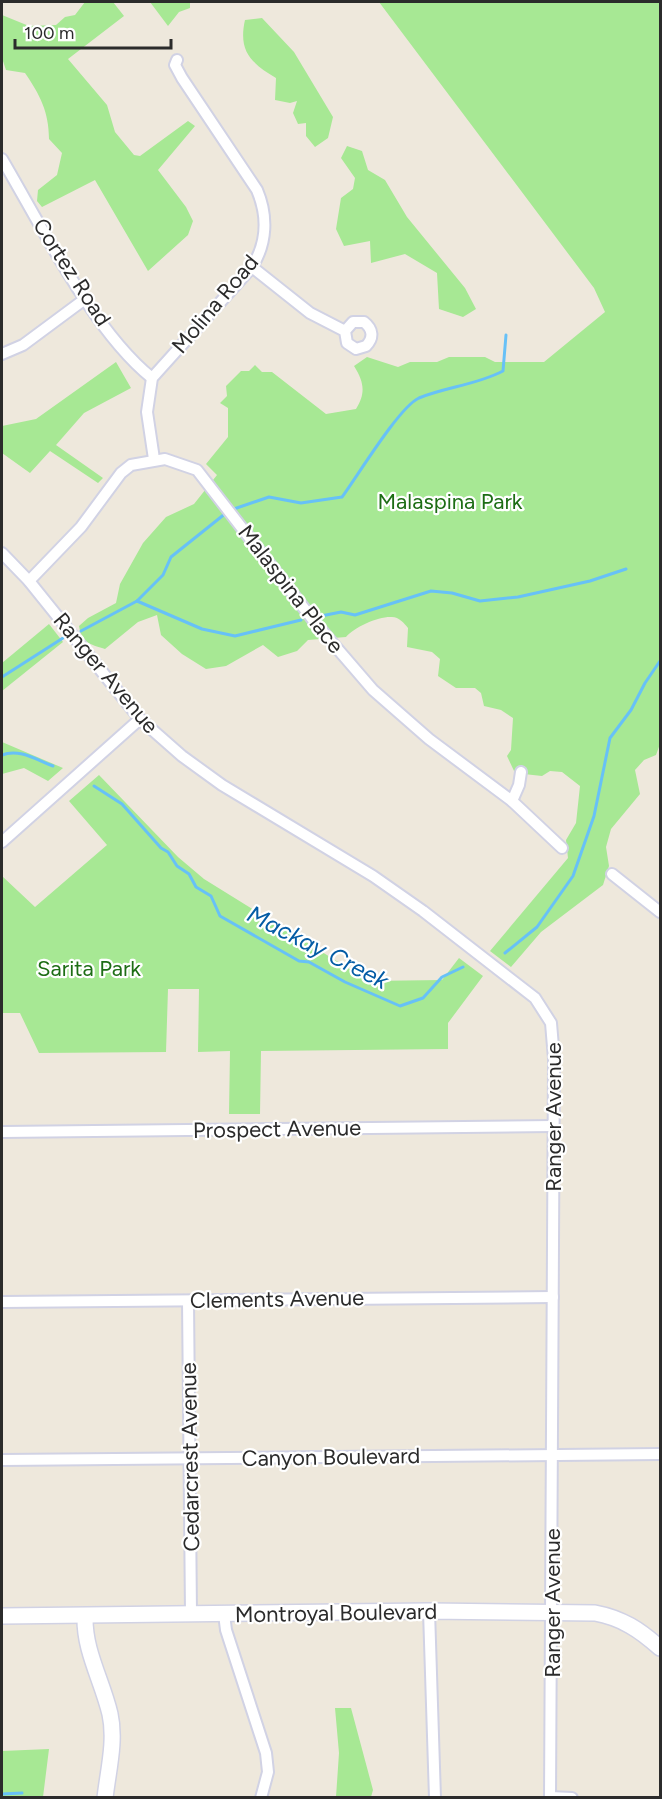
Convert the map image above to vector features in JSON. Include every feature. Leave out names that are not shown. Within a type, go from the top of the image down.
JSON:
[{"type":"street","name":"Molina Road","points":[[152,378],[252,267],[263,242],[262,202],[252,180],[175,66],[177,60]]},
{"type":"street","name":"Cortez Road","points":[[2,159],[84,299],[135,363],[152,378]]},
{"type":"street","points":[[252,267],[310,313],[345,331]]},
{"type":"street","points":[[2,354],[22,345],[84,299]]},
{"type":"street","points":[[152,378],[147,412],[154,459]]},
{"type":"street","name":"Malaspina Place","points":[[29,581],[81,527],[121,473],[131,465],[154,459],[181,462],[196,470],[317,626],[373,690],[429,739],[512,801],[562,848]]},
{"type":"street","name":"Ranger Avenue","points":[[2,553],[29,581],[140,719],[190,762],[373,876],[423,911],[535,998],[547,1014],[553,1032],[550,1797]]},
{"type":"street","points":[[2,842],[140,719]]},
{"type":"street","points":[[512,801],[519,785],[521,772]]},
{"type":"street","points":[[612,874],[660,912]]},
{"type":"street","name":"Prospect Avenue","points":[[2,1132],[553,1126]]},
{"type":"street","name":"Clements Avenue","points":[[2,1302],[553,1297]]},
{"type":"street","name":"Cedarcrest Avenue","points":[[188,1301],[191,1614]]},
{"type":"street","name":"Canyon Boulevard","points":[[2,1460],[660,1454]]},
{"type":"street","points":[[429,1611],[435,1797]]},
{"type":"street","name":"Montroyal Boulevard","points":[[2,1616],[429,1611],[594,1613],[618,1618],[636,1628],[660,1648]]},
{"type":"street","points":[[224,1614],[226,1630],[266,1753],[268,1772],[261,1797]]},
{"type":"street","points":[[84,1616],[87,1646],[111,1723],[105,1797]]},
{"type":"street","points":[[550,1797],[572,1797]]},
{"type":"green space","points":[[85,2],[113,2],[124,16],[68,59],[107,105],[115,132],[134,155],[140,156],[188,121],[195,126],[158,170],[186,207],[193,221],[188,235],[148,271],[95,180],[42,207],[37,201],[38,190],[57,175],[62,153],[49,139],[45,112],[39,96],[25,73],[6,70],[2,58],[2,15],[29,26],[56,25],[65,17],[75,15]]},
{"type":"green space","points":[[150,2],[190,2],[190,8],[179,12],[168,26]]},
{"type":"green space","name":"Malaspina Park","points":[[379,2],[660,2],[660,744],[656,755],[644,760],[635,770],[640,794],[611,829],[606,847],[609,866],[603,885],[541,932],[511,967],[490,951],[568,858],[566,840],[576,823],[580,786],[562,772],[550,771],[542,776],[515,773],[507,756],[511,750],[513,718],[501,710],[484,706],[481,693],[475,688],[456,688],[438,676],[440,659],[432,652],[407,647],[408,628],[401,621],[395,617],[380,618],[361,626],[346,637],[308,640],[297,651],[278,657],[263,645],[226,666],[206,669],[182,654],[161,635],[157,615],[138,622],[105,649],[87,642],[79,626],[88,618],[116,603],[120,584],[143,543],[166,517],[194,504],[217,475],[206,464],[228,437],[228,408],[220,403],[227,396],[226,386],[241,371],[249,371],[255,365],[262,372],[272,372],[326,414],[356,409],[362,388],[360,377],[354,366],[367,357],[398,367],[410,362],[437,362],[449,357],[485,357],[495,362],[544,362],[605,312],[594,288]]},
{"type":"green space","points":[[262,18],[294,52],[333,117],[328,138],[315,147],[306,136],[306,123],[298,124],[293,113],[297,101],[290,103],[275,100],[276,78],[253,61],[245,48],[243,31],[245,20]]},
{"type":"green space","points":[[347,146],[362,151],[368,170],[385,180],[407,217],[465,288],[476,309],[463,317],[439,309],[437,273],[405,254],[371,263],[370,241],[344,246],[336,229],[341,198],[353,189],[355,178],[341,158]]},
{"type":"green space","points":[[116,362],[131,388],[84,413],[56,445],[103,478],[98,483],[50,451],[30,473],[2,453],[2,426],[36,419]]},
{"type":"green space","points":[[49,624],[63,642],[2,691],[2,663]]},
{"type":"green space","points":[[2,742],[63,768],[48,781],[24,768],[2,774]]},
{"type":"green space","name":"Sarita Park","points":[[99,775],[178,857],[204,879],[369,981],[442,980],[459,958],[483,976],[448,1023],[448,1049],[261,1051],[260,1114],[229,1114],[230,1051],[198,1052],[199,989],[168,989],[166,1052],[39,1053],[20,1013],[2,1013],[2,876],[35,907],[107,845],[69,801]]},
{"type":"green space","points":[[335,1708],[351,1708],[373,1790],[371,1797],[336,1797],[339,1753]]},
{"type":"green space","points":[[49,1749],[43,1797],[2,1797],[2,1751]]},
{"type":"waterway","points":[[231,510],[269,497],[301,503],[342,497],[390,428],[411,404],[429,394],[482,380],[503,371],[506,335]]},
{"type":"waterway","points":[[81,631],[137,601],[163,575],[171,557],[226,513]]},
{"type":"waterway","points":[[321,616],[341,612],[355,615],[431,591],[452,593],[480,601],[518,597],[590,581],[626,569]]},
{"type":"waterway","points":[[137,601],[202,629],[235,636],[301,620]]},
{"type":"waterway","points":[[2,677],[63,638]]},
{"type":"waterway","name":"Mackay Creek","points":[[505,953],[537,927],[573,876],[594,816],[610,738],[631,710],[660,661]]},
{"type":"waterway","name":"Mackay Creek","points":[[2,755],[21,754],[53,766]]},
{"type":"waterway","name":"Mackay Creek","points":[[94,786],[122,804],[161,848],[168,852],[177,866],[189,874],[196,887],[211,896],[220,916],[299,961],[309,962],[345,982],[400,1006],[423,998],[442,977],[463,967]]},
{"type":"waterway","points":[[2,1794],[22,1793]]}]
